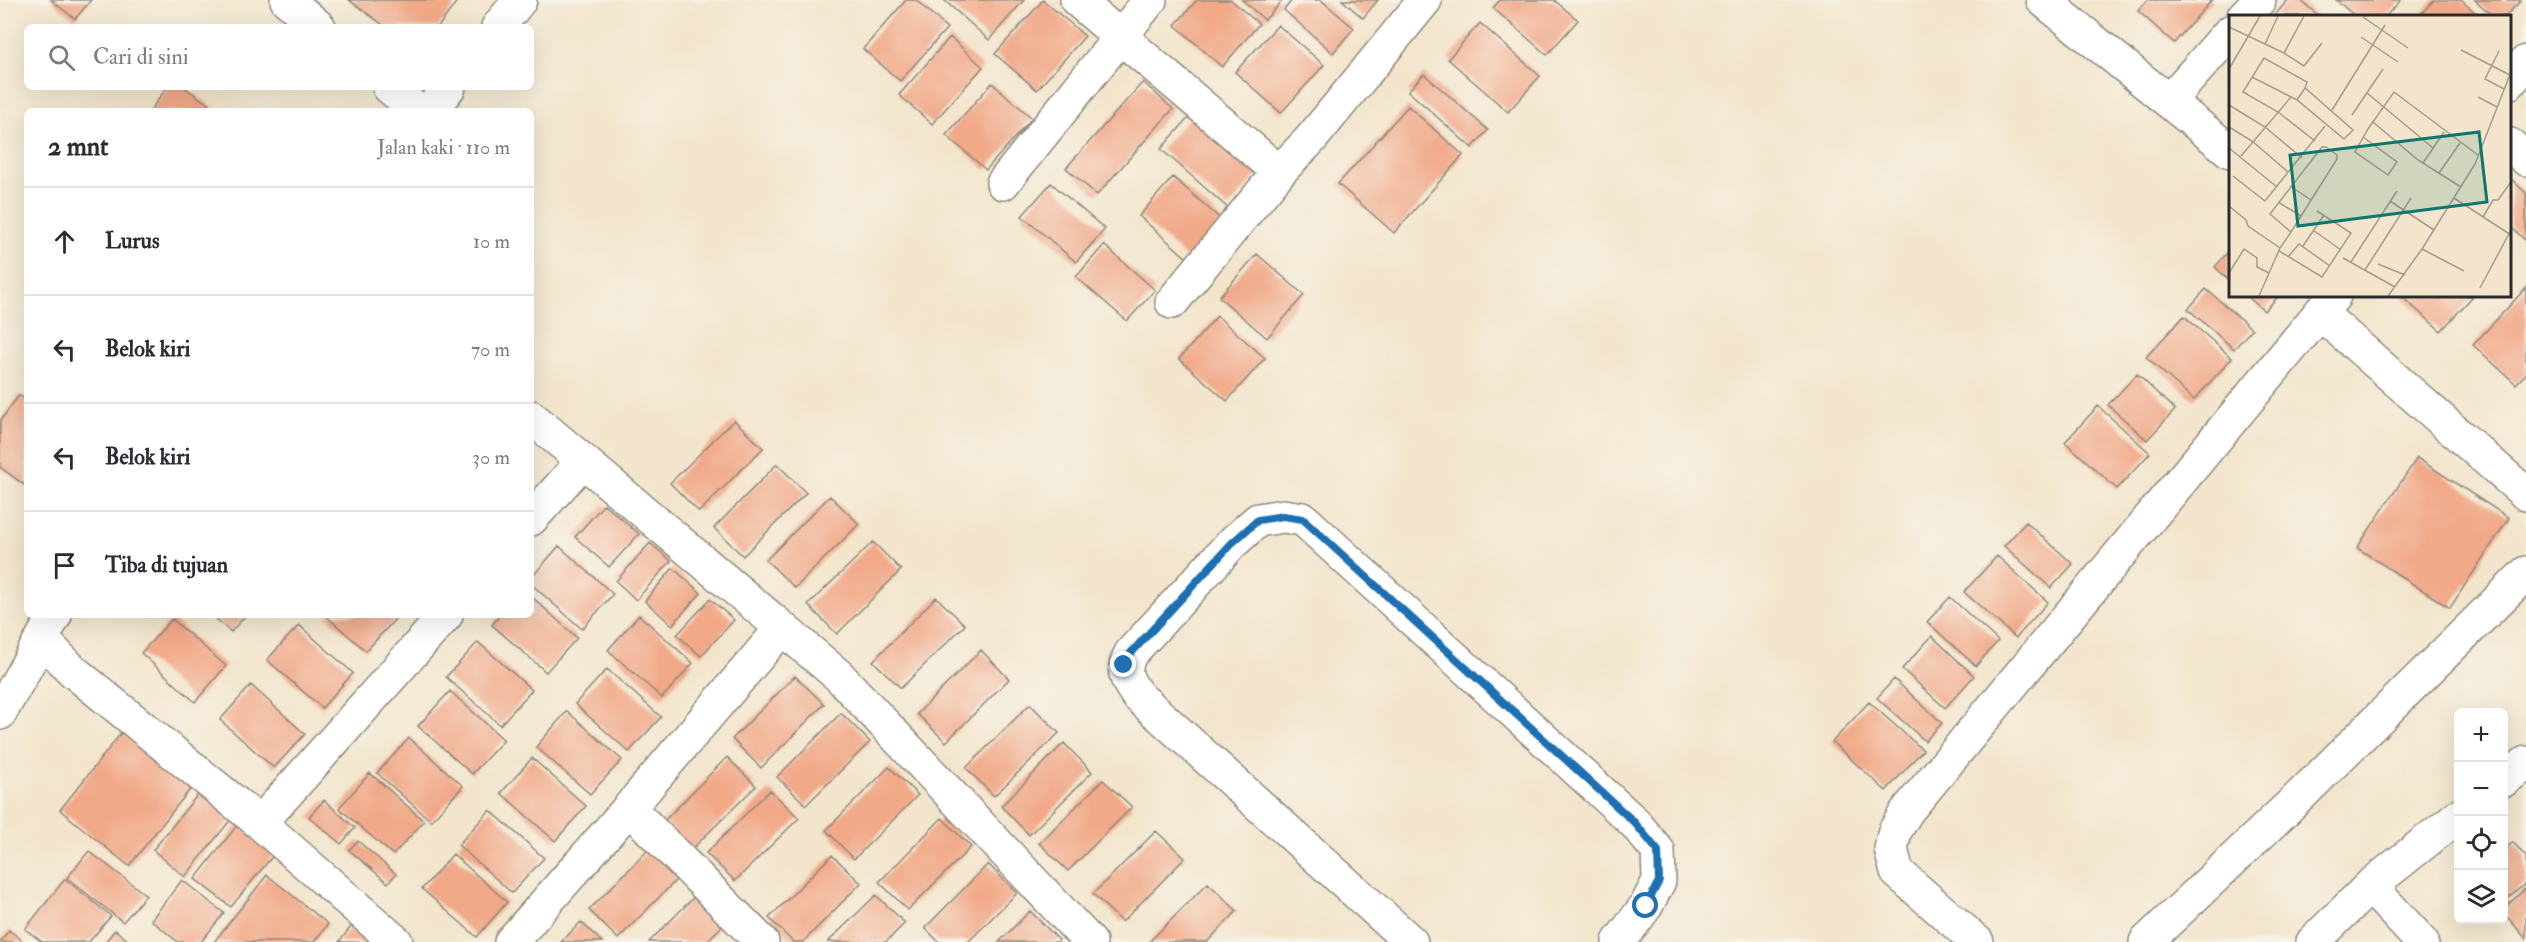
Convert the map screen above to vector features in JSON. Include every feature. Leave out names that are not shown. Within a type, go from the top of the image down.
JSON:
[{"type":"street","points":[[287,0],[315,24]]},
{"type":"street","points":[[500,24],[520,0]]},
{"type":"street","points":[[1077,0],[1279,172]]},
{"type":"street","points":[[1003,183],[1150,0]]},
{"type":"street","points":[[1172,302],[1279,172],[1311,139],[1425,0]]},
{"type":"street","points":[[2043,0],[2229,150]]},
{"type":"street","points":[[2245,15],[2259,0]]},
{"type":"street","points":[[2169,101],[2229,33]]},
{"type":"street","points":[[2511,81],[2526,62]]},
{"type":"street","points":[[393,90],[414,108]]},
{"type":"street","points":[[432,108],[448,90]]},
{"type":"street","points":[[2511,146],[2526,159]]},
{"type":"street","points":[[1977,942],[1897,872],[1891,849],[1895,831],[1907,811],[2327,304],[2526,494]]},
{"type":"street","points":[[534,419],[839,676],[1090,942]]},
{"type":"street","points":[[534,516],[583,460]]},
{"type":"street","points":[[1411,942],[1138,696],[1126,680],[1124,665],[1131,653],[1232,543],[1258,520],[1283,516],[1303,519],[1634,822],[1658,851],[1659,881],[1646,906],[1619,942]]},
{"type":"street","points":[[2146,942],[2301,795],[2526,573]]},
{"type":"street","points":[[260,823],[443,618]]},
{"type":"street","points":[[48,627],[73,671],[260,823],[396,942]]},
{"type":"street","points":[[0,713],[48,627]]},
{"type":"street","points":[[510,942],[629,808],[782,628]]},
{"type":"street","points":[[2508,777],[2526,763]]},
{"type":"street","points":[[629,808],[762,942]]},
{"type":"street","points":[[2313,942],[2370,886],[2454,819]]},
{"type":"street","points":[[2370,886],[2422,942]]},
{"type":"building","points":[[51,0],[91,0],[75,19]]},
{"type":"building","points":[[349,0],[458,0],[440,24],[382,24]]},
{"type":"building","points":[[906,0],[916,0],[947,28],[900,81],[863,49]]},
{"type":"building","points":[[944,0],[1024,0],[989,40]]},
{"type":"building","points":[[1043,0],[1085,36],[1037,90],[995,54]]},
{"type":"building","points":[[1197,0],[1231,0],[1259,24],[1222,67],[1175,25]]},
{"type":"building","points":[[1242,0],[1283,0],[1265,20]]},
{"type":"building","points":[[1292,0],[1321,0],[1354,28],[1333,53],[1284,10]]},
{"type":"building","points":[[1342,0],[1378,0],[1363,18]]},
{"type":"building","points":[[1500,0],[1554,0],[1578,20],[1547,55],[1493,8]]},
{"type":"building","points":[[2148,0],[2212,0],[2174,43],[2138,11]]},
{"type":"building","points":[[2288,0],[2300,0],[2318,15],[2275,15]]},
{"type":"building","points":[[2336,0],[2401,0],[2387,15],[2354,15]]},
{"type":"building","points":[[2434,0],[2461,0],[2478,15],[2420,15]]},
{"type":"building","points":[[2475,0],[2521,0],[2507,15],[2492,15]]},
{"type":"building","points":[[1480,23],[1540,76],[1508,112],[1448,59]]},
{"type":"building","points":[[1278,25],[1324,65],[1281,113],[1235,72]]},
{"type":"building","points":[[950,37],[983,67],[932,124],[899,95]]},
{"type":"building","points":[[1424,74],[1488,130],[1472,148],[1408,91]]},
{"type":"building","points":[[1143,82],[1173,109],[1097,195],[1066,168]]},
{"type":"building","points":[[992,83],[1032,118],[986,170],[946,135]]},
{"type":"building","points":[[165,90],[188,90],[211,106],[210,108],[152,108]]},
{"type":"building","points":[[1408,106],[1463,155],[1394,233],[1338,184]]},
{"type":"building","points":[[1192,114],[1259,173],[1228,208],[1161,149]]},
{"type":"building","points":[[1173,177],[1223,221],[1188,259],[1139,216]]},
{"type":"building","points":[[2511,179],[2526,193],[2526,241],[2511,227]]},
{"type":"building","points":[[1051,183],[1105,229],[1076,262],[1022,216]]},
{"type":"building","points":[[1104,245],[1155,290],[1127,321],[1076,277]]},
{"type":"building","points":[[2229,251],[2229,280],[2215,267]]},
{"type":"building","points":[[1257,254],[1304,295],[1267,338],[1219,297]]},
{"type":"building","points":[[2526,288],[2526,374],[2516,384],[2473,345]]},
{"type":"building","points":[[2206,289],[2252,329],[2234,349],[2188,309]]},
{"type":"building","points":[[2248,297],[2278,297],[2264,311]]},
{"type":"building","points":[[2402,297],[2472,297],[2441,331]]},
{"type":"building","points":[[1217,316],[1265,358],[1227,401],[1179,359]]},
{"type":"building","points":[[2184,316],[2232,358],[2194,400],[2146,357]]},
{"type":"building","points":[[2137,374],[2175,410],[2147,440],[2108,405]]},
{"type":"building","points":[[19,395],[24,399],[24,485],[0,467],[0,421]]},
{"type":"building","points":[[2098,406],[2150,453],[2117,489],[2065,442]]},
{"type":"building","points":[[734,420],[763,448],[699,512],[670,483]]},
{"type":"building","points":[[2417,458],[2509,518],[2450,608],[2357,548]]},
{"type":"building","points":[[777,464],[806,493],[743,556],[714,528]]},
{"type":"building","points":[[830,496],[859,524],[795,588],[766,560]]},
{"type":"building","points":[[604,504],[639,534],[609,567],[575,537]]},
{"type":"building","points":[[2026,522],[2073,564],[2051,588],[2004,546]]},
{"type":"building","points":[[873,542],[901,570],[837,634],[808,605]]},
{"type":"building","points":[[650,543],[671,561],[636,600],[616,581]]},
{"type":"building","points":[[559,546],[613,594],[582,629],[534,587],[534,575]]},
{"type":"building","points":[[1997,556],[2048,602],[2016,638],[1964,592]]},
{"type":"building","points":[[673,568],[701,593],[672,625],[645,601]]},
{"type":"building","points":[[936,597],[965,625],[901,688],[873,661]]},
{"type":"building","points":[[1950,597],[1998,641],[1976,666],[1927,622]]},
{"type":"building","points":[[534,599],[577,638],[546,672],[492,625],[498,618],[534,618]]},
{"type":"building","points":[[710,599],[734,620],[701,656],[677,635]]},
{"type":"building","points":[[639,615],[693,663],[662,698],[608,650]]},
{"type":"building","points":[[215,618],[243,618],[231,632]]},
{"type":"building","points":[[328,618],[396,618],[366,651]]},
{"type":"building","points":[[172,619],[226,666],[195,702],[141,653]]},
{"type":"building","points":[[299,625],[353,673],[322,708],[267,660]]},
{"type":"building","points":[[1932,636],[1974,676],[1945,708],[1902,669]]},
{"type":"building","points":[[478,642],[532,690],[500,725],[446,677]]},
{"type":"building","points":[[981,650],[1009,679],[946,742],[917,714]]},
{"type":"building","points":[[607,669],[661,717],[629,752],[575,704]]},
{"type":"building","points":[[795,676],[824,704],[761,768],[732,739]]},
{"type":"building","points":[[1894,679],[1942,723],[1925,741],[1877,698]]},
{"type":"building","points":[[251,685],[305,734],[274,768],[220,720]]},
{"type":"building","points":[[450,691],[504,740],[472,774],[418,726]]},
{"type":"building","points":[[1869,702],[1923,750],[1886,791],[1832,742]]},
{"type":"building","points":[[1030,704],[1059,733],[994,796],[966,768]]},
{"type":"building","points":[[567,711],[622,760],[590,794],[536,747]]},
{"type":"building","points":[[841,713],[870,742],[806,805],[777,777]]},
{"type":"building","points":[[130,722],[200,777],[129,866],[60,810]]},
{"type":"building","points":[[409,738],[463,786],[431,821],[377,773]]},
{"type":"building","points":[[1064,743],[1092,772],[1029,835],[1001,806]]},
{"type":"building","points":[[727,757],[756,786],[692,849],[664,821]]},
{"type":"building","points":[[532,758],[586,806],[555,841],[501,793]]},
{"type":"building","points":[[889,767],[918,795],[854,859],[826,830]]},
{"type":"building","points":[[370,773],[424,821],[393,855],[339,808]]},
{"type":"building","points":[[1103,780],[1132,807],[1068,871],[1039,843]]},
{"type":"building","points":[[203,788],[235,814],[185,877],[153,850]]},
{"type":"building","points":[[770,790],[799,818],[735,881],[706,853]]},
{"type":"building","points":[[324,800],[355,828],[341,844],[309,817]]},
{"type":"building","points":[[490,810],[544,858],[512,893],[458,845]]},
{"type":"building","points":[[942,818],[971,847],[908,910],[879,882]]},
{"type":"building","points":[[238,824],[275,853],[231,907],[195,879]]},
{"type":"building","points":[[1156,831],[1185,858],[1122,922],[1093,894]]},
{"type":"building","points":[[358,841],[396,874],[388,883],[349,850]]},
{"type":"building","points":[[2513,842],[2526,857],[2526,883],[2508,899],[2508,870],[2508,846]]},
{"type":"building","points":[[652,846],[681,875],[618,939],[589,910]]},
{"type":"building","points":[[89,851],[146,895],[123,922],[67,878]]},
{"type":"building","points":[[453,854],[507,902],[477,937],[422,889]]},
{"type":"building","points":[[832,855],[861,883],[803,942],[793,942],[769,918]]},
{"type":"building","points":[[988,864],[1017,893],[968,942],[939,942],[925,928]]},
{"type":"building","points":[[267,875],[328,924],[314,942],[214,942]]},
{"type":"building","points":[[65,879],[111,916],[89,942],[42,942],[25,929]]},
{"type":"building","points":[[182,880],[224,913],[201,942],[178,942],[151,920]]},
{"type":"building","points":[[1208,883],[1237,911],[1207,942],[1149,942]]},
{"type":"building","points":[[2526,888],[2526,939],[2508,918],[2508,904]]},
{"type":"building","points":[[697,894],[726,922],[706,942],[649,942]]},
{"type":"building","points":[[876,895],[905,923],[886,942],[828,942]]},
{"type":"building","points":[[1030,911],[1059,940],[1057,942],[999,942]]},
{"type":"building","points":[[581,922],[602,942],[561,942]]},
{"type":"building","points":[[354,923],[378,942],[339,942]]},
{"type":"building","points":[[9,930],[24,942],[0,942]]},
{"type":"building","points":[[115,930],[130,942],[105,942]]},
{"type":"route","points":[[1124,665],[1131,653],[1232,543],[1258,520],[1283,516],[1303,519],[1634,822],[1658,851],[1659,881],[1646,906]]}]
